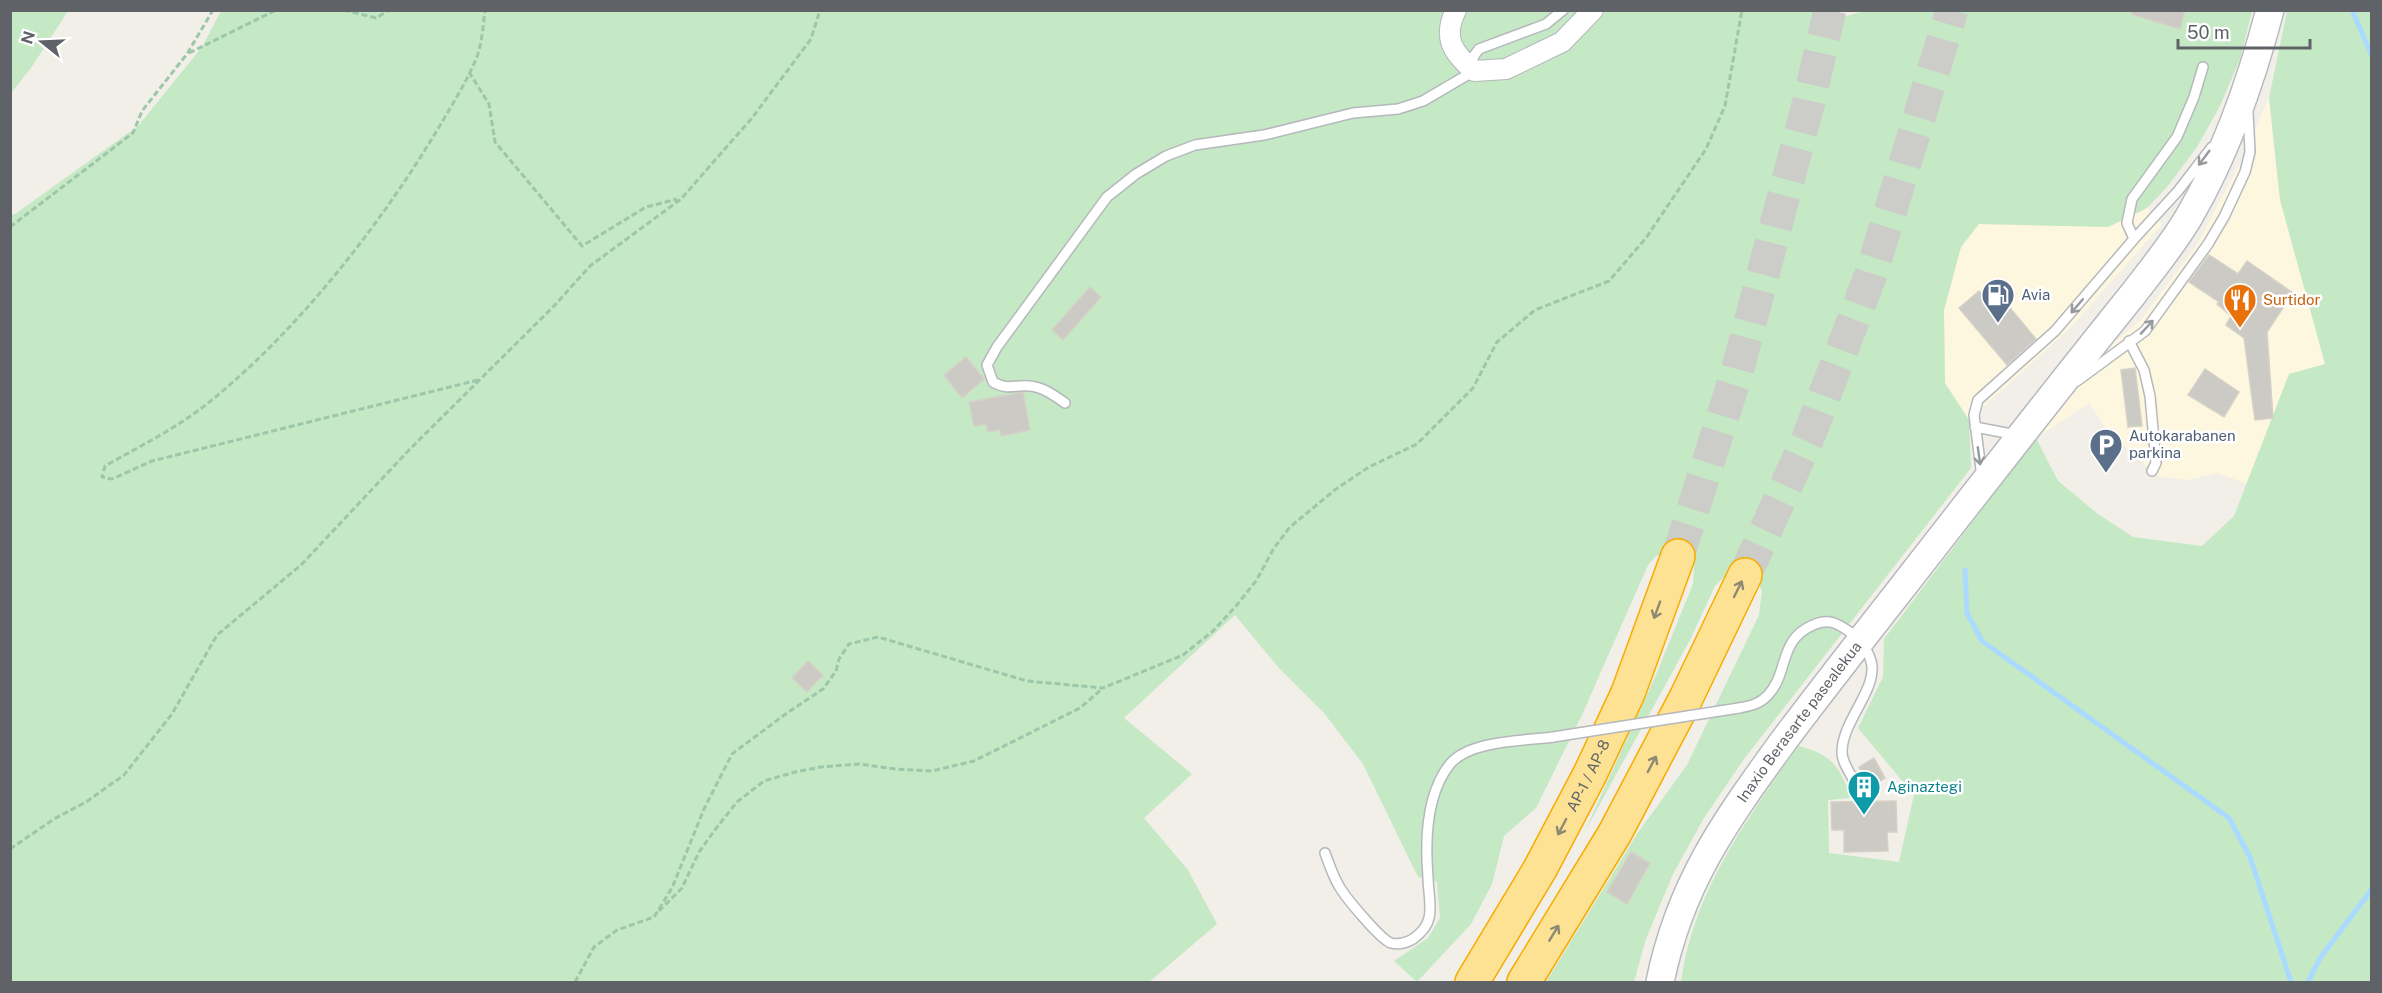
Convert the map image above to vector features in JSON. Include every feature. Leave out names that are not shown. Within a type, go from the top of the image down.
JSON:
[{"type":"highway","name":"AP-1 / AP-8","points":[[1472,982],[1540,869],[1590,774],[1628,693],[1678,556]]},
{"type":"highway","points":[[1524,982],[1615,833],[1686,698],[1745,575]]},
{"type":"main road","name":"Inaxio Berasarte pasealekua","points":[[1660,982],[1678,914],[1697,872],[1721,829],[1861,640],[2169,248],[2189,217],[2222,153],[2247,91],[2270,10]]},
{"type":"street","points":[[1456,10],[1452,19],[1450,41],[1458,58],[1474,71],[1506,69],[1562,42],[1593,10]]},
{"type":"lane","points":[[1065,403],[1048,392],[1030,386],[1004,388],[993,382],[987,365],[997,347],[1107,197],[1136,174],[1156,162],[1195,145],[1264,135],[1353,113],[1398,109],[1423,101],[1474,71],[1473,57],[1479,49],[1546,24],[1563,10]]},
{"type":"lane","points":[[2134,239],[2127,223],[2132,199],[2177,137],[2194,97],[2203,67]]},
{"type":"lane","points":[[1983,484],[1974,415],[1978,400],[2055,331],[2192,174],[2218,139],[2247,91]]},
{"type":"lane","points":[[2049,398],[2104,363],[2129,341],[2145,331],[2208,244],[2245,172],[2250,152],[2247,91]]},
{"type":"lane","points":[[2129,341],[2144,370],[2150,396],[2156,463],[2152,471]]},
{"type":"lane","points":[[1975,427],[2003,434],[2021,435]]},
{"type":"lane","points":[[1325,853],[1339,886],[1379,934],[1389,943],[1402,944],[1415,938],[1425,929],[1430,917],[1425,849],[1431,808],[1439,780],[1451,762],[1464,752],[1480,747],[1755,705],[1776,685],[1786,652],[1804,629],[1823,621],[1837,622],[1861,640],[1872,665],[1865,692],[1849,721],[1843,738],[1841,754],[1857,784],[1858,793]]},
{"type":"path","points":[[10,227],[133,133],[142,111],[187,54],[213,10]]},
{"type":"path","points":[[187,54],[276,10]]},
{"type":"path","points":[[344,10],[376,18],[389,10]]},
{"type":"path","points":[[480,380],[152,461],[112,479],[102,477],[105,465],[162,434],[212,400],[263,355],[326,285],[412,172],[477,58],[486,10]]},
{"type":"path","points":[[10,849],[54,819],[86,802],[124,775],[172,714],[217,635],[301,565],[409,450],[555,305],[590,266],[681,199],[752,118],[811,39],[820,10]]},
{"type":"path","points":[[575,982],[594,946],[617,930],[654,917],[682,888],[699,852],[717,826],[737,802],[764,782],[820,767],[859,764],[932,771],[974,760],[1080,708],[1103,688],[1182,655],[1213,631],[1256,581],[1274,548],[1290,527],[1336,489],[1360,473],[1417,444],[1473,388],[1497,342],[1535,310],[1609,281],[1646,238],[1706,149],[1725,106],[1742,10]]},
{"type":"path","points":[[470,72],[489,104],[495,142],[582,246],[646,207],[681,199]]},
{"type":"path","points":[[654,917],[672,888],[704,809],[732,754],[823,689],[836,671],[839,658],[849,644],[878,637],[1027,681],[1103,688]]},
{"type":"shaded area","points":[[2269,98],[2280,200],[2325,364],[2289,375],[2248,484],[2218,473],[2188,480],[2157,476],[2108,431],[2089,403],[2036,438],[2109,346],[2140,321],[2196,246],[2242,160]]},
{"type":"shaded area","points":[[2147,208],[2162,224],[2072,326],[1969,420],[1945,383],[1944,310],[1961,247],[1979,224],[2108,227]]},
{"type":"green space","points":[[11,10],[68,11],[31,68],[11,93]]},
{"type":"green space","points":[[1816,10],[1820,23],[1869,10],[2252,11],[2240,59],[2220,106],[2197,147],[2167,187],[2147,208],[2108,227],[1979,224],[1961,247],[1944,310],[1945,383],[1969,420],[1971,468],[1744,759],[1704,818],[1673,874],[1646,939],[1634,982],[1546,982],[1637,834],[1687,765],[1759,615],[1762,591],[1756,580],[1741,573],[1726,575],[1715,586],[1690,640],[1584,833],[1655,677],[1693,584],[1694,567],[1687,557],[1672,551],[1656,556],[1648,565],[1581,717],[1536,808],[1504,836],[1492,884],[1471,924],[1417,982],[1394,961],[1428,938],[1440,918],[1437,882],[1418,877],[1363,764],[1324,713],[1278,667],[1235,615],[1124,718],[1192,774],[1144,818],[1188,870],[1217,924],[1149,982],[11,982],[11,215],[138,126],[202,47],[221,11]]},
{"type":"green space","points":[[2287,11],[2371,11],[2371,982],[1681,982],[1697,917],[1710,886],[1742,830],[1798,746],[1819,753],[1833,763],[1843,778],[1851,798],[1828,800],[1829,853],[1899,862],[1914,795],[1858,728],[1883,677],[1884,639],[2036,438],[2058,481],[2098,514],[2133,537],[2202,546],[2234,516],[2289,374],[2325,364],[2280,200],[2269,98]]},
{"type":"building","points":[[2132,10],[2185,10],[2180,29],[2131,14]]},
{"type":"building","points":[[2209,255],[2238,274],[2247,261],[2293,293],[2267,332],[2273,418],[2255,420],[2244,338],[2226,325],[2231,316],[2217,304],[2219,302],[2189,282]]},
{"type":"building","points":[[1090,287],[1101,297],[1063,340],[1052,330]]},
{"type":"building","name":"Avia","points":[[1979,291],[1987,300],[1996,291],[2036,339],[2007,365],[1959,308]]},
{"type":"building","points":[[966,357],[984,379],[962,398],[944,375]]},
{"type":"building","points":[[2135,368],[2142,426],[2128,427],[2121,370]]},
{"type":"building","points":[[2205,369],[2239,392],[2224,417],[2188,395]]},
{"type":"building","points":[[1023,392],[1030,430],[1001,436],[1000,430],[988,432],[986,424],[974,426],[969,402]]},
{"type":"building","points":[[808,661],[823,675],[807,692],[792,678]]},
{"type":"building","points":[[1874,758],[1885,778],[1870,787],[1859,767]]},
{"type":"building","name":"Aginaztegi","points":[[1896,801],[1897,832],[1887,832],[1888,851],[1844,852],[1844,830],[1832,830],[1831,802]]},
{"type":"building","points":[[1631,852],[1650,863],[1627,904],[1607,892]]},
{"type":"waterway","points":[[2352,10],[2372,56]]},
{"type":"waterway","points":[[1965,570],[1967,613],[1982,641],[2229,818],[2250,857],[2291,982]]},
{"type":"waterway","points":[[2308,982],[2320,958],[2372,889]]},
{"type":"tunnel","points":[[1678,556],[1737,372],[1809,101],[1830,10]]},
{"type":"tunnel","points":[[1745,575],[1808,438],[1871,274],[1952,10]]},
{"type":"place","name":"Avia","points":[[1998,324]]},
{"type":"place","name":"Surtidor","points":[[2240,329]]},
{"type":"place","name":"Autokarabanen parkina","points":[[2106,474]]},
{"type":"place","name":"Aginaztegi","points":[[1864,816]]}]
